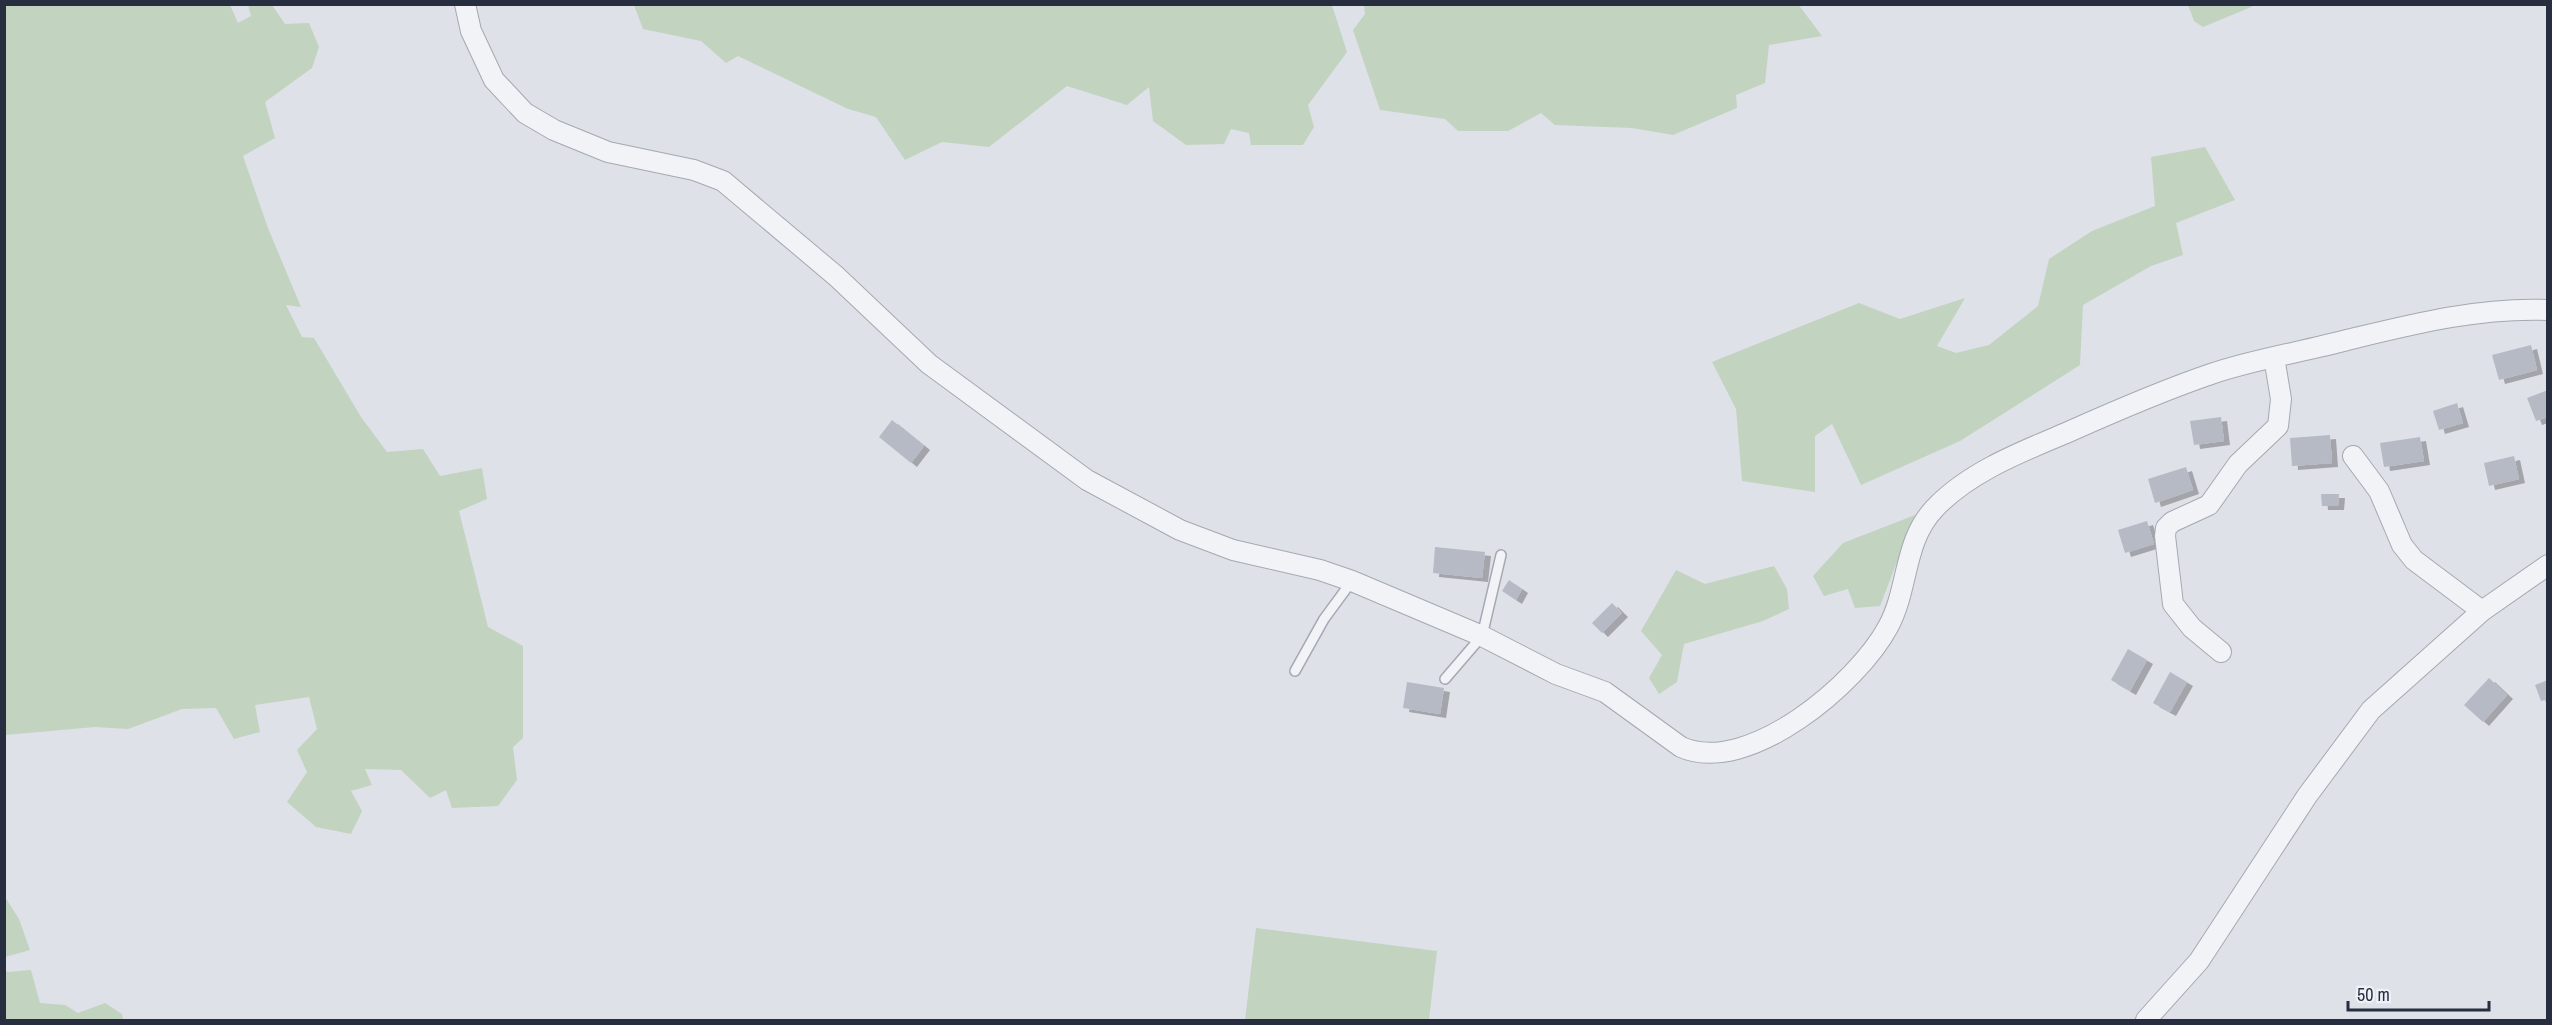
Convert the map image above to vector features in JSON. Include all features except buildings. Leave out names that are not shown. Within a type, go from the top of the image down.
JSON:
[{"type":"street","points":[[465,4],[475,41],[494,80],[525,113],[554,130],[608,152],[694,170],[723,181],[836,276],[929,364],[1071,469],[1139,510],[1179,530],[1233,550],[1320,570],[1352,581],[1482,636],[1556,674],[1605,692],[1681,747],[1693,753],[1717,754],[1778,732],[1833,694],[1859,667],[1881,638],[1894,615],[1917,533],[1935,508],[1952,493],[2010,459],[2117,410],[2211,374],[2274,357],[2466,315],[2520,309],[2547,310]]},
{"type":"street","points":[[2221,652],[2192,628],[2173,604],[2166,528],[2172,522],[2209,505],[2238,464],[2278,426],[2281,399],[2274,357]]},
{"type":"street","points":[[2353,456],[2379,491],[2402,545],[2414,560],[2482,611]]},
{"type":"street","points":[[2146,1020],[2199,961],[2307,796],[2371,710],[2482,611],[2547,565]]},
{"type":"lane","points":[[1445,679],[1482,636],[1502,555]]},
{"type":"lane","points":[[1294,671],[1324,619],[1352,581]]},
{"type":"green space","points":[[5,4],[230,5],[238,23],[251,16],[248,5],[272,5],[285,24],[309,23],[319,47],[312,68],[265,102],[275,138],[243,156],[268,228],[301,307],[286,305],[302,337],[314,338],[361,417],[387,452],[423,449],[440,476],[482,468],[487,499],[459,511],[488,627],[523,646],[523,738],[513,747],[517,780],[498,806],[452,808],[446,790],[430,798],[401,770],[365,769],[372,785],[351,791],[362,811],[351,834],[316,827],[287,802],[307,772],[297,750],[317,729],[309,697],[255,705],[260,732],[234,739],[216,708],[182,709],[128,729],[95,727],[5,735]]},
{"type":"green space","points":[[1798,4],[1822,36],[1769,45],[1765,83],[1736,95],[1737,108],[1673,135],[1632,128],[1555,125],[1541,113],[1508,131],[1458,131],[1445,119],[1380,110],[1353,30],[1365,14],[1364,5]]},
{"type":"green space","points":[[2256,4],[2203,27],[2194,21],[2188,5]]},
{"type":"green space","points":[[634,5],[1332,5],[1347,52],[1308,105],[1314,127],[1303,145],[1251,145],[1249,133],[1231,129],[1224,144],[1186,145],[1153,121],[1149,87],[1127,105],[1067,86],[989,147],[942,142],[905,160],[876,117],[848,109],[738,56],[726,63],[701,41],[643,29]]},
{"type":"green space","points":[[2205,147],[2235,200],[2176,223],[2183,255],[2151,266],[2083,305],[2080,365],[1960,441],[1861,485],[1832,424],[1815,436],[1815,492],[1742,481],[1736,409],[1712,362],[1859,303],[1900,319],[1965,298],[1937,346],[1956,353],[1989,345],[2038,306],[2049,259],[2092,231],[2155,206],[2151,157]]},
{"type":"green space","points":[[1915,515],[1880,606],[1855,608],[1848,589],[1824,596],[1813,576],[1843,543]]},
{"type":"green space","points":[[1774,566],[1787,589],[1789,609],[1763,621],[1684,644],[1677,682],[1659,694],[1649,678],[1662,655],[1641,631],[1676,570],[1705,584]]},
{"type":"green space","points":[[5,897],[19,919],[30,950],[5,957]]},
{"type":"green space","points":[[1256,928],[1437,951],[1429,1020],[1245,1020]]},
{"type":"green space","points":[[4,967],[7,972],[31,970],[40,1003],[65,1005],[78,1013],[105,1003],[122,1014],[123,1020],[5,1020]]}]
